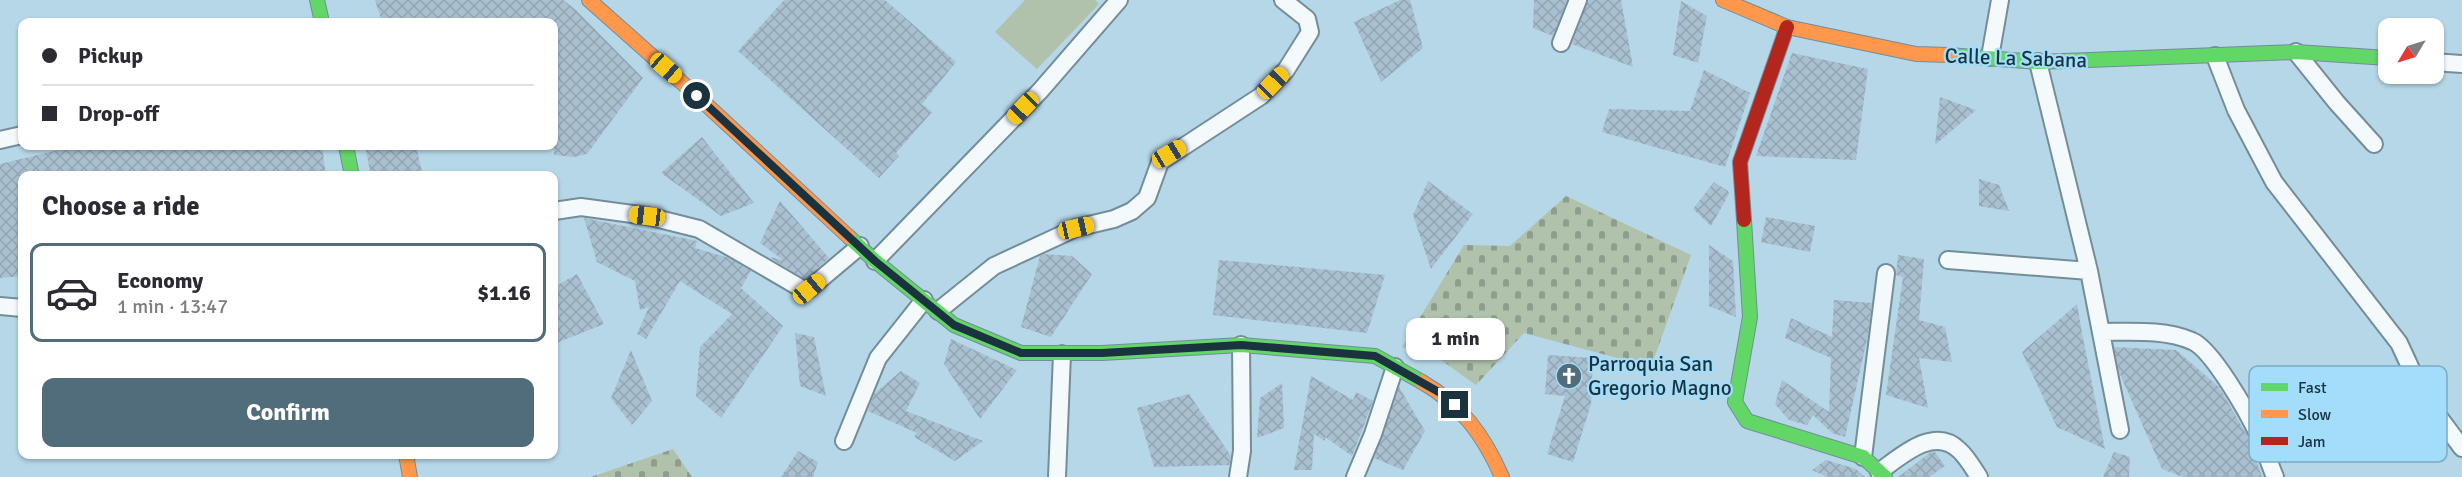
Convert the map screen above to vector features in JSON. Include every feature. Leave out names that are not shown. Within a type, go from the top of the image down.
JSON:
[{"type":"street","points":[[317,0],[321,18]]},
{"type":"street","points":[[589,0],[697,96],[875,261],[954,325],[1021,353],[1062,354],[1241,345],[1375,356],[1444,395],[1488,444],[1502,477]]},
{"type":"street","points":[[875,261],[1040,91],[1119,0]]},
{"type":"street","points":[[938,311],[994,266],[1076,228],[1114,219],[1132,211],[1147,198],[1160,162],[1261,96],[1286,70],[1310,32],[1307,19],[1283,0]]},
{"type":"street","points":[[1561,43],[1578,0]]},
{"type":"street","name":"Calle La Sabana","points":[[1723,0],[1787,27],[1916,54],[1990,57],[2038,62],[2296,51],[2378,57]]},
{"type":"street","points":[[1990,57],[2000,0]]},
{"type":"street","points":[[1787,27],[1740,162],[1750,317],[1735,402],[1748,421],[1863,457],[1882,474],[1920,443],[1944,441],[1959,449],[1979,477]]},
{"type":"street","points":[[2296,51],[2337,103],[2374,144]]},
{"type":"street","points":[[2215,56],[2236,110],[2274,182],[2399,343],[2410,366]]},
{"type":"street","points":[[2038,62],[2089,272],[2120,430]]},
{"type":"street","points":[[2444,63],[2462,64]]},
{"type":"street","points":[[0,140],[18,136]]},
{"type":"street","points":[[347,150],[351,171]]},
{"type":"street","points":[[558,210],[581,207],[647,216],[699,229],[804,290],[809,289],[860,246]]},
{"type":"street","points":[[1948,260],[2089,272]]},
{"type":"street","points":[[1863,457],[1886,273]]},
{"type":"street","points":[[844,441],[878,358],[924,300]]},
{"type":"street","points":[[0,306],[18,308]]},
{"type":"street","points":[[2101,332],[2140,332],[2174,336],[2203,347],[2227,380],[2249,418]]},
{"type":"street","points":[[1238,477],[1242,451],[1241,345]]},
{"type":"street","points":[[1057,477],[1062,354]]},
{"type":"street","points":[[1356,477],[1395,367]]},
{"type":"street","points":[[2447,428],[2462,448]]},
{"type":"street","points":[[407,459],[410,477]]},
{"type":"street","points":[[2269,462],[2275,477]]},
{"type":"green space","points":[[1025,0],[1095,0],[1099,4],[1037,69],[995,32]]},
{"type":"green space","points":[[1566,196],[1691,255],[1651,367],[1524,333],[1476,385],[1441,360],[1402,347],[1464,245],[1510,246]]},
{"type":"green space","points":[[673,449],[692,477],[591,477]]},
{"type":"building","points":[[375,0],[563,0],[575,9],[643,78],[587,154],[574,157],[554,155],[554,150],[558,150],[558,18],[381,18]]},
{"type":"building","points":[[784,0],[885,0],[956,62],[922,104],[932,112],[896,153],[899,156],[879,178],[738,51]]},
{"type":"building","points":[[1400,0],[1410,0],[1423,48],[1381,82],[1354,22]]},
{"type":"building","points":[[1534,0],[1567,0],[1553,36],[1533,28]]},
{"type":"building","points":[[1588,0],[1621,0],[1633,67],[1572,44]]},
{"type":"building","points":[[1681,1],[1707,16],[1698,63],[1673,55]]},
{"type":"building","points":[[1792,53],[1868,69],[1856,160],[1756,156]]},
{"type":"building","points":[[1704,70],[1750,93],[1725,167],[1602,132],[1609,109],[1690,111]]},
{"type":"building","points":[[1940,97],[1976,110],[1935,145]]},
{"type":"building","points":[[702,137],[754,203],[721,216],[661,173]]},
{"type":"building","points":[[58,150],[323,150],[325,171],[18,171],[18,276],[0,278],[0,164]]},
{"type":"building","points":[[366,150],[417,150],[422,171],[370,171]]},
{"type":"building","points":[[1979,179],[1999,185],[2009,211],[1979,206]]},
{"type":"building","points":[[1428,181],[1473,214],[1431,269],[1413,215]]},
{"type":"building","points":[[1714,182],[1729,194],[1711,226],[1693,209]]},
{"type":"building","points":[[780,201],[829,258],[805,279],[772,259],[770,257],[783,260],[760,243]]},
{"type":"building","points":[[1766,217],[1815,226],[1810,252],[1761,242]]},
{"type":"building","points":[[584,218],[697,241],[695,248],[729,258],[751,271],[741,288],[783,326],[721,418],[696,396],[700,347],[732,314],[680,281],[646,339],[637,334],[649,307],[640,310],[635,281],[597,262]]},
{"type":"building","points":[[1709,245],[1733,261],[1736,317],[1709,306]]},
{"type":"building","points":[[1044,254],[1072,256],[1092,274],[1051,337],[1021,327],[1040,256]]},
{"type":"building","points":[[1898,255],[1924,259],[1919,320],[1945,327],[1952,362],[1919,358],[1928,408],[1886,395],[1903,277],[1896,275]]},
{"type":"building","points":[[1219,260],[1385,275],[1367,333],[1213,315]]},
{"type":"building","points":[[577,274],[604,324],[558,342],[558,285]]},
{"type":"building","points":[[1834,300],[1872,303],[1868,335],[1845,437],[1832,433],[1813,415],[1807,425],[1789,420],[1775,404],[1782,380],[1829,412],[1831,358],[1785,338],[1791,318],[1832,337]]},
{"type":"building","points":[[2077,304],[2105,449],[2057,427],[2022,352]]},
{"type":"building","points":[[795,333],[814,337],[826,396],[800,386]]},
{"type":"building","points":[[951,339],[1017,370],[980,419],[944,364]]},
{"type":"building","points":[[2114,347],[2176,350],[2219,387],[2249,439],[2249,462],[2257,462],[2262,477],[2183,477],[2162,469],[2119,372]]},
{"type":"building","points":[[631,350],[652,401],[632,425],[611,398]]},
{"type":"building","points":[[1548,355],[1593,358],[1591,404],[1573,462],[1547,454],[1565,396],[1545,394]]},
{"type":"building","points":[[901,371],[920,383],[906,411],[983,441],[955,461],[914,437],[917,433],[868,411],[874,394]]},
{"type":"building","points":[[1311,376],[1353,400],[1356,392],[1373,401],[1352,456],[1325,437],[1325,441],[1314,434],[1312,470],[1294,470]]},
{"type":"building","points":[[1282,383],[1284,428],[1257,438],[1260,398]]},
{"type":"building","points":[[1399,387],[1425,431],[1403,470],[1374,458]]},
{"type":"building","points":[[1189,394],[1231,456],[1229,465],[1154,467],[1137,408]]},
{"type":"building","points":[[798,451],[818,462],[813,477],[781,477]]},
{"type":"building","points":[[1931,452],[1935,452],[1945,466],[1929,477],[1898,477]]},
{"type":"building","points":[[2114,452],[2130,457],[2129,477],[2103,477]]},
{"type":"building","points":[[1826,460],[1856,469],[1865,477],[1827,477],[1812,470]]},
{"type":"traffic: fast","points":[[317,0],[321,18]]},
{"type":"traffic: fast","points":[[1949,55],[2038,62],[2296,52],[2378,57]]},
{"type":"traffic: fast","points":[[347,150],[351,171]]},
{"type":"traffic: fast","points":[[1744,220],[1750,317],[1735,402],[1747,421],[1863,457],[1885,477]]},
{"type":"traffic: fast","points":[[849,237],[954,325],[1021,353],[1102,353],[1241,345],[1375,356],[1422,382]]},
{"type":"traffic: slow","points":[[589,0],[697,96],[849,237]]},
{"type":"traffic: slow","points":[[1723,0],[1787,27],[1916,54],[1949,55]]},
{"type":"traffic: slow","points":[[1422,382],[1460,411],[1488,448],[1502,477]]},
{"type":"traffic: slow","points":[[407,459],[410,477]]},
{"type":"traffic: jam","points":[[1744,220],[1740,162],[1787,27]]},
{"type":"place","name":"Parroquia San Gregorio Magno","points":[[1569,376]]},
{"type":"route","points":[[697,96],[875,261],[954,325],[1021,353],[1102,353],[1241,345],[1375,356],[1444,395],[1455,405]]}]
